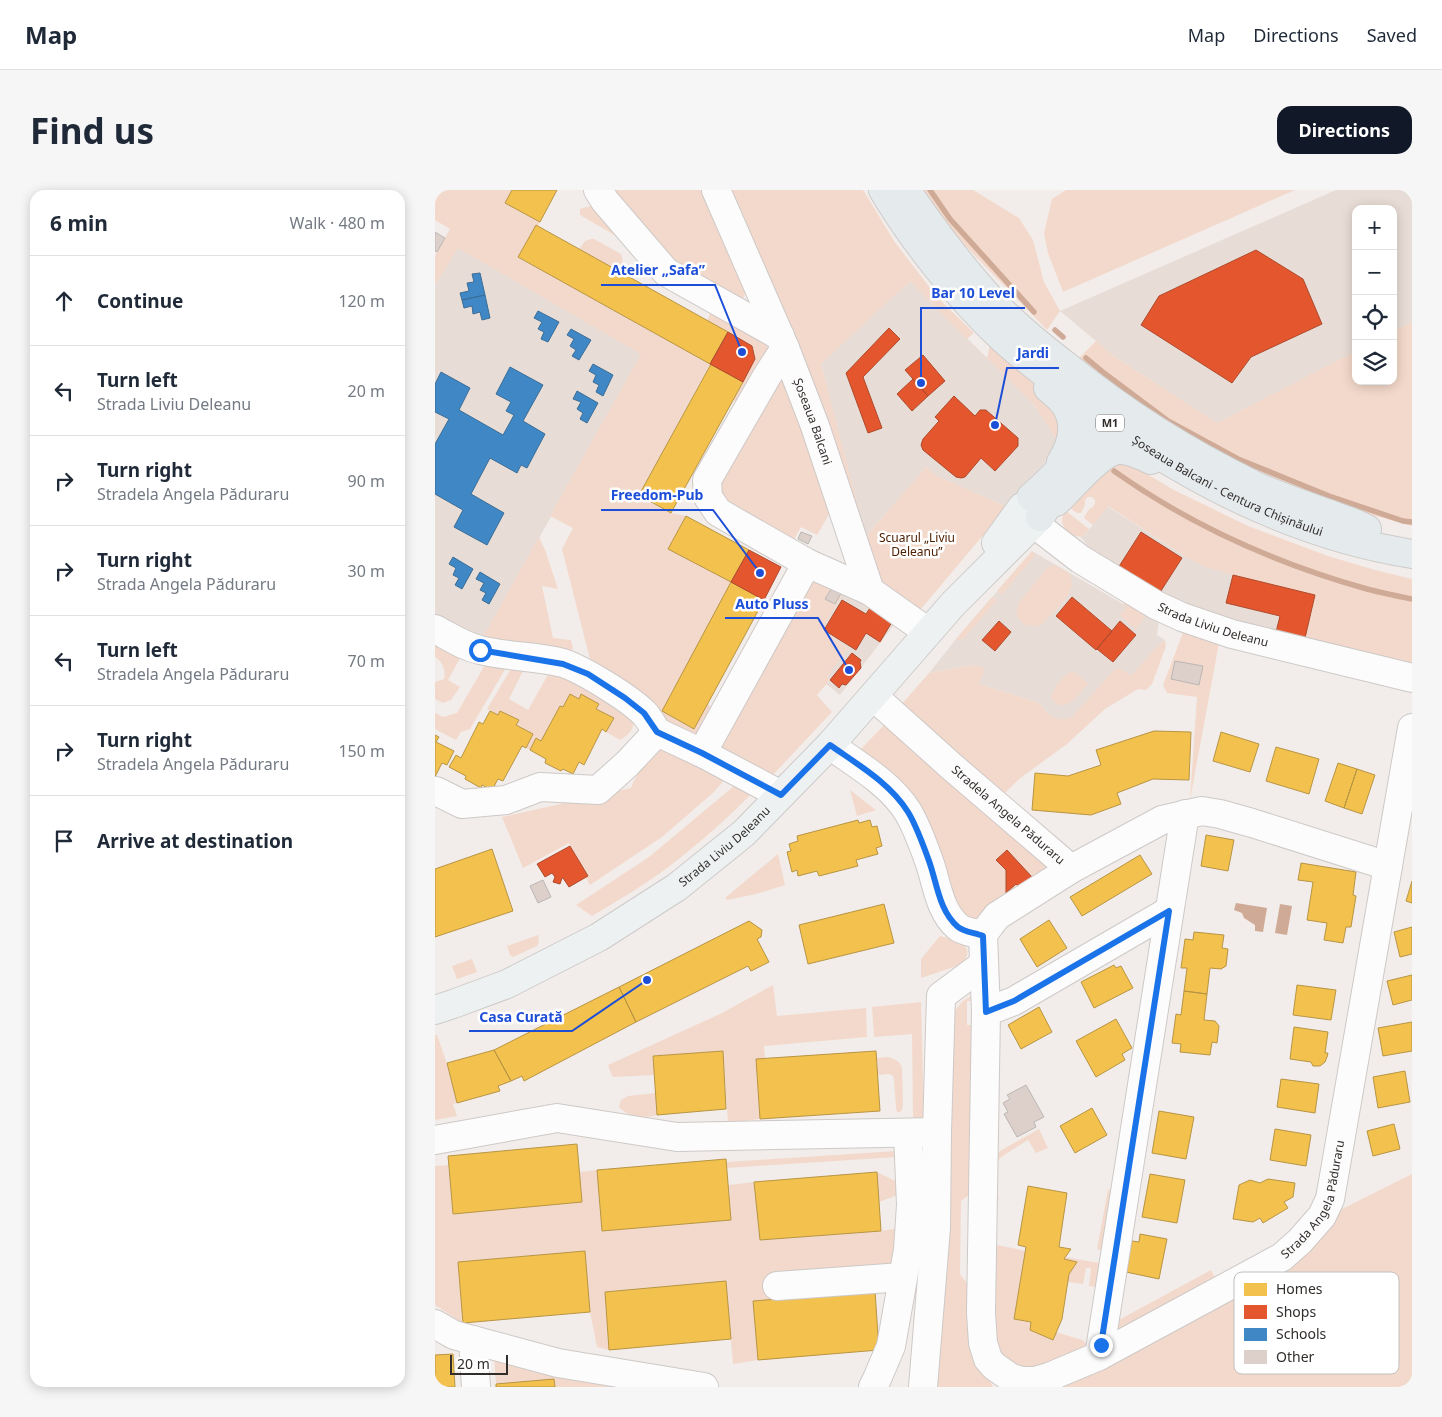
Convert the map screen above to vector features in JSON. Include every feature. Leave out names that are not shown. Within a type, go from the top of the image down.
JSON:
[{"type":"highway","points":[[877,190],[892,218],[911,246],[963,310],[1025,370],[1047,386],[1063,402],[1072,422],[1069,448],[1032,511]]},
{"type":"highway","name":"M1","points":[[883,190],[912,234],[973,308],[1002,338],[1104,423]]},
{"type":"highway","name":"M1","points":[[894,190],[930,241],[983,303],[1037,354],[1090,395],[1098,404],[1104,423]]},
{"type":"highway","name":"Șoseaua Balcani - Centura Chișinăului","points":[[906,190],[940,239],[998,307],[1030,337],[1095,389],[1140,421],[1220,468],[1256,486],[1357,524],[1409,553]]},
{"type":"highway","name":"M1","points":[[1032,511],[1061,469],[1084,442],[1104,423],[1118,422],[1128,424],[1160,445],[1225,482],[1264,499],[1409,553]]},
{"type":"highway","name":"M1","points":[[1032,511],[1062,497],[1093,465],[1107,454],[1117,450],[1127,451],[1141,455],[1213,497],[1244,512],[1292,531],[1350,551],[1409,553]]},
{"type":"main road","name":"Strada Liviu Deleanu","points":[[435,1010],[507,984],[599,937],[677,887],[744,833],[830,745],[1032,511]]},
{"type":"street","points":[[598,190],[605,201],[666,272],[782,342],[767,376],[707,480],[709,497],[718,512],[807,563],[870,591],[928,632]]},
{"type":"street","name":"Șoseaua Balcani","points":[[716,190],[782,342],[815,426],[870,591]]},
{"type":"street","name":"Strada Liviu Deleanu","points":[[1032,511],[1045,532],[1080,558],[1156,605],[1182,617],[1232,634],[1412,678]]},
{"type":"street","points":[[702,753],[807,563]]},
{"type":"street","points":[[435,629],[459,643],[480,650],[563,664],[579,670],[625,698],[644,713],[657,732],[702,753],[781,795]]},
{"type":"street","name":"Stradela Angela Păduraru","points":[[873,696],[1071,869],[1162,820],[1202,811],[1252,823],[1388,866]]},
{"type":"street","name":"Strada Angela Păduraru","points":[[1254,1272],[1282,1257],[1300,1241],[1322,1216],[1331,1199],[1412,728]]},
{"type":"street","points":[[435,791],[462,804],[506,800],[540,787],[599,790],[657,732]]},
{"type":"street","points":[[830,745],[887,786],[909,813],[929,861],[947,915],[960,928],[983,936],[997,916],[1071,869]]},
{"type":"street","points":[[1099,1356],[1185,814]]},
{"type":"street","points":[[986,1012],[1014,1001],[1169,911]]},
{"type":"street","name":"Strada Angela Păduraru","points":[[983,936],[986,1012],[981,1313],[983,1343],[988,1359],[994,1366],[1020,1384],[1049,1377],[1099,1356],[1234,1283]]},
{"type":"street","points":[[923,1387],[936,1228],[941,996],[984,964]]},
{"type":"street","points":[[435,1140],[557,1118],[677,1137],[937,1132]]},
{"type":"street","points":[[873,1387],[891,1346],[907,1250],[911,1205],[907,1132]]},
{"type":"street","points":[[777,1286],[902,1277]]},
{"type":"street","points":[[435,1324],[454,1335],[558,1363],[704,1387]]},
{"type":"street","points":[[473,1340],[476,1387]]},
{"type":"shaded area","points":[[1336,190],[1412,190],[1412,322],[1397,329],[1397,205],[1352,205],[1352,353],[1217,423],[1115,357],[1060,311]]},
{"type":"shaded area","points":[[457,247],[642,354],[481,642],[435,615],[435,285]]},
{"type":"shaded area","points":[[910,281],[1035,406],[1060,445],[1007,507],[935,475],[926,467],[862,541],[853,516],[858,510],[821,364]]},
{"type":"shaded area","points":[[1107,506],[1188,558],[1233,575],[1315,595],[1304,642],[1179,611],[1097,558],[1080,536],[1085,535]]},
{"type":"shaded area","points":[[1032,551],[1123,604],[1132,601],[1159,621],[1157,635],[1165,640],[1131,677],[1121,669],[1072,717],[1066,719],[1050,716],[1039,703],[979,684],[984,668],[975,665],[929,673]]},
{"type":"shaded area","points":[[846,588],[897,621],[840,695],[826,684],[830,680],[826,677],[820,630]]},
{"type":"shaded area","points":[[1236,903],[1267,908],[1263,932],[1255,931],[1255,925],[1244,918],[1242,913],[1234,910]]},
{"type":"shaded area","points":[[1280,904],[1292,906],[1287,935],[1275,933]]},
{"type":"green space","points":[[435,190],[512,190],[505,203],[540,222],[538,226],[536,225],[518,257],[710,364],[639,495],[671,513],[686,516],[669,549],[731,582],[662,711],[694,729],[708,704],[715,711],[694,739],[665,724],[593,671],[562,549],[573,528],[550,516],[641,354],[458,248],[435,285],[435,256],[450,229],[435,220]]},
{"type":"green space","points":[[610,190],[707,190],[748,288],[743,298],[739,301],[664,261]]},
{"type":"green space","points":[[725,190],[863,190],[894,241],[937,297],[974,333],[967,339],[910,281],[821,364],[859,510],[853,516]]},
{"type":"green space","points":[[922,190],[973,190],[1019,218],[1033,240],[1044,282],[1060,311],[1047,330],[949,229]]},
{"type":"green space","points":[[1066,190],[1295,190],[1063,292],[1048,253],[1044,233],[1052,199]]},
{"type":"green space","points":[[594,205],[637,248],[580,215],[580,209]]},
{"type":"green space","points":[[591,239],[621,254],[622,263],[619,272],[579,249],[585,241]]},
{"type":"green space","points":[[716,311],[767,343],[768,354],[739,403],[733,400],[755,359],[752,346],[707,321],[710,314]]},
{"type":"green space","points":[[1412,322],[1412,526],[1316,497],[1215,453],[1159,422],[1078,359],[1096,341],[1115,357],[1217,423],[1352,353],[1352,385],[1397,385],[1397,329]]},
{"type":"green space","points":[[990,344],[1058,405],[1060,445],[1035,406],[987,358]]},
{"type":"green space","points":[[777,381],[784,382],[835,504],[817,535],[801,527],[791,545],[717,501],[721,466]]},
{"type":"green space","points":[[1123,460],[1174,490],[1248,526],[1328,556],[1412,579],[1412,665],[1304,642],[1315,595],[1203,566],[1108,506],[1093,525],[1084,517],[1095,503],[1092,497],[1088,497],[1085,500],[1081,513],[1077,513],[1068,507],[1106,464]]},
{"type":"green space","name":"Scuarul „Liviu Deleanu”","points":[[926,467],[935,475],[1007,507],[920,610],[887,594],[862,541]]},
{"type":"green space","points":[[1066,511],[1089,529],[1085,535],[1074,536],[1066,530],[1062,521]]},
{"type":"green space","points":[[539,537],[558,589],[542,586],[553,638],[571,640],[573,649],[570,652],[480,644],[435,619],[435,615],[481,641]]},
{"type":"green space","points":[[1032,551],[1034,557],[1002,594],[997,591]]},
{"type":"green space","points":[[1051,566],[1066,571],[1071,577],[1070,591],[1060,606],[1043,623],[1038,626],[1025,625],[1017,616],[1019,603],[1047,568]]},
{"type":"green space","points":[[809,577],[846,588],[821,630],[848,648],[827,677],[830,680],[817,695],[832,712],[770,778],[721,754],[719,743]]},
{"type":"green space","points":[[992,597],[997,600],[963,639],[956,639]]},
{"type":"green space","points":[[1132,601],[1149,612],[1136,629],[1120,615],[1127,607],[1123,604]]},
{"type":"green space","points":[[1191,632],[1219,643],[1190,800],[1197,697],[1167,693],[1163,685],[1183,633]]},
{"type":"green space","points":[[435,637],[463,653],[448,680],[460,687],[451,700],[443,703],[435,699],[435,682],[444,679],[445,672],[442,664],[435,657]]},
{"type":"green space","points":[[1165,640],[1166,646],[1152,684],[1146,690],[1138,689],[1105,709],[1067,744],[1019,779],[1001,797],[900,706],[929,673],[975,665],[985,668],[979,684],[1039,703],[1050,716],[1066,719],[1072,717],[1115,669],[1121,669],[1131,676]]},
{"type":"green space","points":[[489,658],[510,661],[470,729],[461,732],[456,740],[435,729],[435,713],[443,717],[457,713]]},
{"type":"green space","points":[[515,662],[524,667],[509,699],[528,710],[549,673],[558,669],[634,716],[634,724],[631,730],[620,740],[606,732],[614,718],[596,709],[599,704],[581,694],[579,699],[570,694],[563,707],[560,706],[541,741],[536,738],[530,750],[526,748],[533,734],[516,725],[518,720],[501,711],[498,715],[487,709]]},
{"type":"green space","points":[[1074,671],[1088,684],[1076,698],[1066,705],[1056,703],[1051,698],[1054,690],[1063,678]]},
{"type":"green space","points":[[890,719],[1044,859],[1046,868],[1044,875],[994,909],[966,921],[859,751]]},
{"type":"green space","points":[[664,747],[726,778],[714,792],[662,837],[590,885],[586,878],[588,876],[569,843],[523,868],[502,817],[631,788],[645,765]]},
{"type":"green space","points":[[734,786],[752,793],[713,830],[671,865],[592,916],[576,905],[649,857]]},
{"type":"green space","points":[[850,790],[876,810],[857,816]]},
{"type":"green space","points":[[778,854],[785,885],[756,894],[727,900],[725,898]]},
{"type":"green space","points":[[538,935],[539,942],[537,946],[513,957],[510,955],[507,946]]},
{"type":"green space","points":[[940,936],[963,945],[967,953],[965,958],[960,965],[921,978],[921,959]]},
{"type":"green space","points":[[472,959],[477,972],[457,979],[452,966]]},
{"type":"green space","points":[[773,985],[777,1016],[866,1008],[867,1037],[764,1046],[765,1059],[756,1060],[760,1119],[728,1123],[723,1051],[653,1056],[654,1075],[612,1076],[608,1065],[720,1014]]},
{"type":"green space","points":[[978,992],[978,1001],[967,1001],[967,1025],[977,1025],[976,1190],[961,1201],[960,1274],[975,1294],[975,1353],[993,1387],[919,1387],[947,1020],[963,1001]]},
{"type":"green space","points":[[921,1002],[924,1121],[913,1117],[912,1034],[874,1037],[872,1007]]},
{"type":"green space","points":[[435,1035],[437,1035],[446,1061],[457,1103],[453,1104],[457,1116],[435,1120]]},
{"type":"green space","points":[[888,1057],[897,1061],[902,1068],[903,1105],[900,1112],[897,1112],[896,1108],[893,1076],[889,1074],[878,1075],[877,1058]]},
{"type":"green space","points":[[656,1093],[657,1115],[637,1116],[627,1113],[619,1107],[621,1100],[628,1096]]},
{"type":"green space","points":[[1039,1129],[1048,1148],[1036,1153],[1028,1140],[997,1161],[994,1156],[1000,1151]]},
{"type":"green space","points":[[896,1151],[896,1157],[727,1168],[727,1162]]},
{"type":"green space","points":[[448,1165],[453,1214],[579,1172],[597,1170],[602,1231],[731,1220],[729,1185],[754,1182],[760,1240],[900,1228],[890,1291],[753,1301],[758,1360],[733,1364],[726,1281],[605,1292],[609,1350],[597,1347],[590,1312],[584,1251],[458,1262],[463,1323],[435,1305],[435,1166]]},
{"type":"green space","points":[[877,1172],[897,1182],[900,1194],[879,1202]]},
{"type":"green space","points":[[1412,1174],[1412,1387],[1062,1387],[1102,1367],[1234,1279],[1234,1374],[1399,1374],[1399,1272],[1245,1272],[1334,1213]]},
{"type":"green space","points":[[1108,1190],[1114,1191],[1098,1287],[1089,1286],[1091,1268],[1086,1268],[1083,1284],[1068,1282],[1065,1257],[1099,1263],[1101,1250],[1097,1249]]},
{"type":"green space","points":[[994,1194],[999,1198],[997,1201],[997,1245],[1026,1251],[1014,1319],[1031,1322],[1030,1330],[1052,1340],[1056,1332],[1082,1340],[1087,1344],[1081,1355],[1049,1370],[1012,1368],[992,1343]]},
{"type":"green space","points":[[1211,1270],[1215,1278],[1118,1337],[1110,1320],[1117,1321]]},
{"type":"green space","points":[[494,1357],[635,1387],[555,1387],[496,1384]]},
{"type":"building: Homes","points":[[512,190],[557,190],[540,222],[505,203]]},
{"type":"building: Homes","points":[[536,225],[728,332],[710,364],[518,257]]},
{"type":"building: Homes","points":[[711,364],[743,382],[671,513],[639,495]]},
{"type":"building: Homes","points":[[686,516],[749,550],[731,582],[668,549]]},
{"type":"building: Homes","points":[[731,582],[764,600],[694,729],[662,711]]},
{"type":"building: Homes","points":[[570,694],[579,699],[581,694],[599,704],[596,709],[614,718],[606,732],[602,729],[584,765],[579,762],[573,774],[563,769],[561,771],[545,763],[546,759],[530,750],[536,738],[541,741],[560,706],[563,707]]},
{"type":"building: Homes","points":[[490,711],[498,715],[500,711],[519,720],[516,725],[533,734],[526,748],[522,746],[503,781],[498,779],[492,790],[482,785],[481,788],[465,779],[466,776],[449,767],[456,755],[461,758],[479,722],[483,724]]},
{"type":"building: Homes","points":[[1154,731],[1191,732],[1189,780],[1153,779],[1117,793],[1121,804],[1091,815],[1032,810],[1035,773],[1068,776],[1101,765],[1096,750]]},
{"type":"building: Homes","points":[[1221,732],[1259,744],[1250,772],[1213,761]]},
{"type":"building: Homes","points":[[435,735],[439,737],[436,742],[454,751],[447,765],[442,763],[435,777]]},
{"type":"building: Homes","points":[[1276,747],[1319,759],[1309,794],[1266,781]]},
{"type":"building: Homes","points":[[1338,763],[1357,769],[1344,808],[1325,801]]},
{"type":"building: Homes","points":[[1357,769],[1375,775],[1362,814],[1344,808]]},
{"type":"building: Homes","points":[[858,820],[859,823],[870,820],[872,827],[877,826],[882,846],[876,848],[878,854],[856,860],[858,866],[819,876],[817,871],[798,876],[797,870],[792,872],[787,852],[791,851],[789,844],[798,841],[797,836]]},
{"type":"building: Homes","points":[[1206,835],[1234,840],[1228,871],[1201,866]]},
{"type":"building: Homes","points":[[492,849],[513,911],[435,937],[435,869]]},
{"type":"building: Homes","points":[[1140,855],[1152,874],[1082,916],[1070,897]]},
{"type":"building: Homes","points":[[1301,863],[1356,872],[1353,895],[1356,896],[1351,927],[1346,927],[1343,943],[1324,940],[1327,923],[1307,920],[1313,882],[1298,880]]},
{"type":"building: Homes","points":[[1412,881],[1412,903],[1406,901]]},
{"type":"building: Homes","points":[[884,904],[894,943],[808,964],[799,925]]},
{"type":"building: Homes","points":[[1049,920],[1067,948],[1037,967],[1020,939]]},
{"type":"building: Homes","points":[[749,921],[762,930],[761,937],[757,939],[769,962],[751,971],[748,966],[636,1022],[619,987]]},
{"type":"building: Homes","points":[[1412,927],[1412,954],[1400,957],[1394,932]]},
{"type":"building: Homes","points":[[1194,932],[1224,935],[1222,948],[1228,949],[1226,966],[1221,969],[1210,968],[1207,994],[1184,991],[1187,968],[1181,968],[1185,939],[1193,940]]},
{"type":"building: Homes","points":[[1114,965],[1116,968],[1121,966],[1133,988],[1094,1008],[1081,982]]},
{"type":"building: Homes","points":[[1412,975],[1412,1000],[1393,1005],[1387,981]]},
{"type":"building: Homes","points":[[1297,985],[1336,990],[1331,1020],[1293,1015]]},
{"type":"building: Homes","points":[[619,987],[636,1022],[524,1081],[522,1076],[511,1081],[494,1050]]},
{"type":"building: Homes","points":[[1184,991],[1207,994],[1204,1020],[1215,1021],[1219,1026],[1217,1043],[1212,1042],[1210,1055],[1180,1052],[1181,1044],[1172,1043],[1176,1014],[1181,1015]]},
{"type":"building: Homes","points":[[1039,1007],[1052,1032],[1021,1049],[1008,1025]]},
{"type":"building: Homes","points":[[1116,1019],[1132,1048],[1122,1054],[1125,1060],[1096,1077],[1076,1041]]},
{"type":"building: Homes","points":[[1412,1022],[1412,1051],[1383,1056],[1378,1028]]},
{"type":"building: Homes","points":[[1294,1027],[1328,1032],[1325,1053],[1328,1053],[1325,1062],[1320,1066],[1313,1066],[1311,1062],[1290,1059]]},
{"type":"building: Homes","points":[[494,1050],[511,1081],[498,1086],[500,1091],[457,1103],[447,1063]]},
{"type":"building: Homes","points":[[723,1051],[726,1109],[657,1115],[653,1056]]},
{"type":"building: Homes","points":[[876,1051],[880,1111],[760,1119],[756,1059]]},
{"type":"building: Homes","points":[[1405,1071],[1410,1102],[1378,1108],[1373,1077]]},
{"type":"building: Homes","points":[[1281,1079],[1319,1084],[1315,1113],[1277,1107]]},
{"type":"building: Homes","points":[[1092,1108],[1107,1135],[1075,1153],[1060,1126]]},
{"type":"building: Homes","points":[[1159,1111],[1194,1117],[1186,1159],[1152,1153]]},
{"type":"building: Homes","points":[[1394,1124],[1400,1149],[1373,1156],[1367,1131]]},
{"type":"building: Homes","points":[[1275,1129],[1311,1135],[1306,1166],[1270,1160]]},
{"type":"building: Homes","points":[[577,1144],[582,1202],[453,1214],[448,1156]]},
{"type":"building: Homes","points":[[726,1159],[731,1220],[602,1231],[597,1170]]},
{"type":"building: Homes","points":[[877,1172],[881,1231],[760,1240],[754,1182]]},
{"type":"building: Homes","points":[[1150,1174],[1185,1180],[1177,1223],[1142,1217]]},
{"type":"building: Homes","points":[[1268,1179],[1295,1183],[1293,1197],[1284,1202],[1288,1208],[1263,1223],[1260,1218],[1253,1222],[1233,1219],[1239,1185],[1250,1180],[1260,1183]]},
{"type":"building: Homes","points":[[1028,1186],[1067,1193],[1059,1247],[1071,1249],[1064,1259],[1077,1262],[1069,1274],[1062,1319],[1053,1340],[1030,1330],[1031,1322],[1014,1319],[1026,1247],[1018,1245]]},
{"type":"building: Homes","points":[[1140,1234],[1167,1239],[1159,1279],[1126,1272],[1132,1241],[1139,1242]]},
{"type":"building: Homes","points":[[585,1251],[590,1312],[463,1323],[458,1262]]},
{"type":"building: Homes","points":[[726,1281],[731,1339],[609,1350],[605,1292]]},
{"type":"building: Homes","points":[[875,1291],[879,1350],[758,1360],[753,1301]]},
{"type":"building: Homes","points":[[453,1354],[455,1387],[435,1387],[435,1355]]},
{"type":"building: Homes","points":[[554,1379],[555,1387],[496,1387],[496,1384]]},
{"type":"building: Shops","points":[[1256,250],[1303,279],[1322,324],[1251,357],[1232,383],[1141,325],[1159,296]]},
{"type":"building: Shops","points":[[889,328],[900,339],[863,377],[882,428],[868,433],[846,373]]},
{"type":"building: Shops","points":[[728,332],[752,346],[755,359],[743,382],[710,364]]},
{"type":"building: Shops","points":[[923,355],[945,381],[928,396],[905,370]]},
{"type":"building: Shops","points":[[913,379],[928,396],[912,411],[897,394]]},
{"type":"building: Shops","points":[[954,396],[975,416],[980,410],[986,410],[1018,438],[1018,446],[995,471],[981,458],[965,477],[956,477],[923,450],[921,445],[923,439],[939,421],[935,417]]},
{"type":"building: Shops","points":[[1141,532],[1182,558],[1159,594],[1118,568]]},
{"type":"building: Shops","points":[[749,550],[781,567],[764,600],[731,582]]},
{"type":"building: Shops","points":[[1233,575],[1315,595],[1305,638],[1276,632],[1280,616],[1226,603]]},
{"type":"building: Shops","points":[[1072,597],[1112,631],[1096,650],[1056,616]]},
{"type":"building: Shops","points":[[842,600],[866,614],[870,608],[892,622],[880,642],[866,633],[856,650],[824,630]]},
{"type":"building: Shops","points":[[999,621],[1011,632],[995,651],[982,640]]},
{"type":"building: Shops","points":[[1120,621],[1136,635],[1113,662],[1097,649]]},
{"type":"building: Shops","points":[[852,653],[861,660],[861,668],[846,685],[842,684],[839,688],[830,680]]},
{"type":"building: Shops","points":[[570,846],[588,876],[569,887],[563,878],[560,884],[553,882],[555,877],[552,873],[545,877],[537,864]]},
{"type":"building: Shops","points":[[1007,850],[1032,877],[1020,888],[1016,884],[1006,893],[1006,870],[996,860]]},
{"type":"building: Schools","points":[[480,273],[485,295],[462,300],[460,293],[469,291],[467,283],[474,282],[472,274]]},
{"type":"building: Schools","points":[[485,295],[490,318],[482,320],[480,312],[473,314],[472,306],[464,308],[462,300]]},
{"type":"building: Schools","points":[[538,311],[559,322],[548,342],[541,339],[544,332],[538,329],[542,322],[534,318]]},
{"type":"building: Schools","points":[[571,329],[591,340],[579,360],[572,356],[576,350],[570,346],[574,339],[567,335]]},
{"type":"building: Schools","points":[[593,364],[613,375],[603,396],[596,392],[599,385],[593,382],[596,375],[589,371]]},
{"type":"building: Schools","points":[[510,367],[543,385],[523,421],[545,434],[527,468],[521,465],[517,473],[490,458],[471,494],[504,513],[487,545],[454,527],[463,510],[435,494],[435,444],[449,419],[435,412],[435,384],[441,372],[470,388],[459,410],[503,435],[514,415],[506,411],[511,402],[496,394]]},
{"type":"building: Schools","points":[[577,391],[598,403],[587,423],[580,419],[583,413],[577,409],[581,402],[573,399]]},
{"type":"building: Schools","points":[[453,557],[473,569],[462,589],[455,585],[459,578],[453,575],[456,568],[449,564]]},
{"type":"building: Schools","points":[[480,572],[500,584],[489,604],[482,600],[486,593],[480,590],[484,583],[476,579]]},
{"type":"building: Other","points":[[435,232],[445,238],[437,252],[435,251]]},
{"type":"building: Other","points":[[801,532],[812,536],[808,544],[798,539]]},
{"type":"building: Other","points":[[835,583],[844,588],[835,604],[825,599]]},
{"type":"building: Other","points":[[1175,661],[1203,666],[1199,685],[1171,679]]},
{"type":"building: Other","points":[[543,880],[551,897],[538,903],[530,886]]},
{"type":"building: Other","points":[[1026,1085],[1044,1117],[1034,1122],[1036,1127],[1017,1137],[1004,1114],[1008,1112],[1003,1103],[1010,1099],[1007,1095]]},
{"type":"waterway","points":[[930,190],[950,219],[1034,312]]},
{"type":"waterway","points":[[1055,330],[1063,337]]},
{"type":"waterway","points":[[1086,358],[1168,421],[1238,459],[1329,496],[1403,521],[1412,522]]},
{"type":"waterway","points":[[1114,471],[1173,509],[1268,555],[1334,579],[1412,599]]},
{"type":"place","name":"Atelier „Safa”","points":[[742,352]]},
{"type":"place","name":"Bar 10 Level","points":[[921,383]]},
{"type":"place","name":"Jardi","points":[[995,425]]},
{"type":"place","name":"Freedom-Pub","points":[[760,573]]},
{"type":"place","name":"Auto Pluss","points":[[849,670]]},
{"type":"place","name":"Casa Curată","points":[[647,980]]},
{"type":"route","points":[[480,650],[563,664],[588,674],[644,713],[657,732],[702,753],[781,795],[830,745],[887,786],[899,800],[909,813],[929,861],[947,915],[960,928],[983,936],[986,1012],[1014,1001],[1169,911],[1101,1345]]}]
